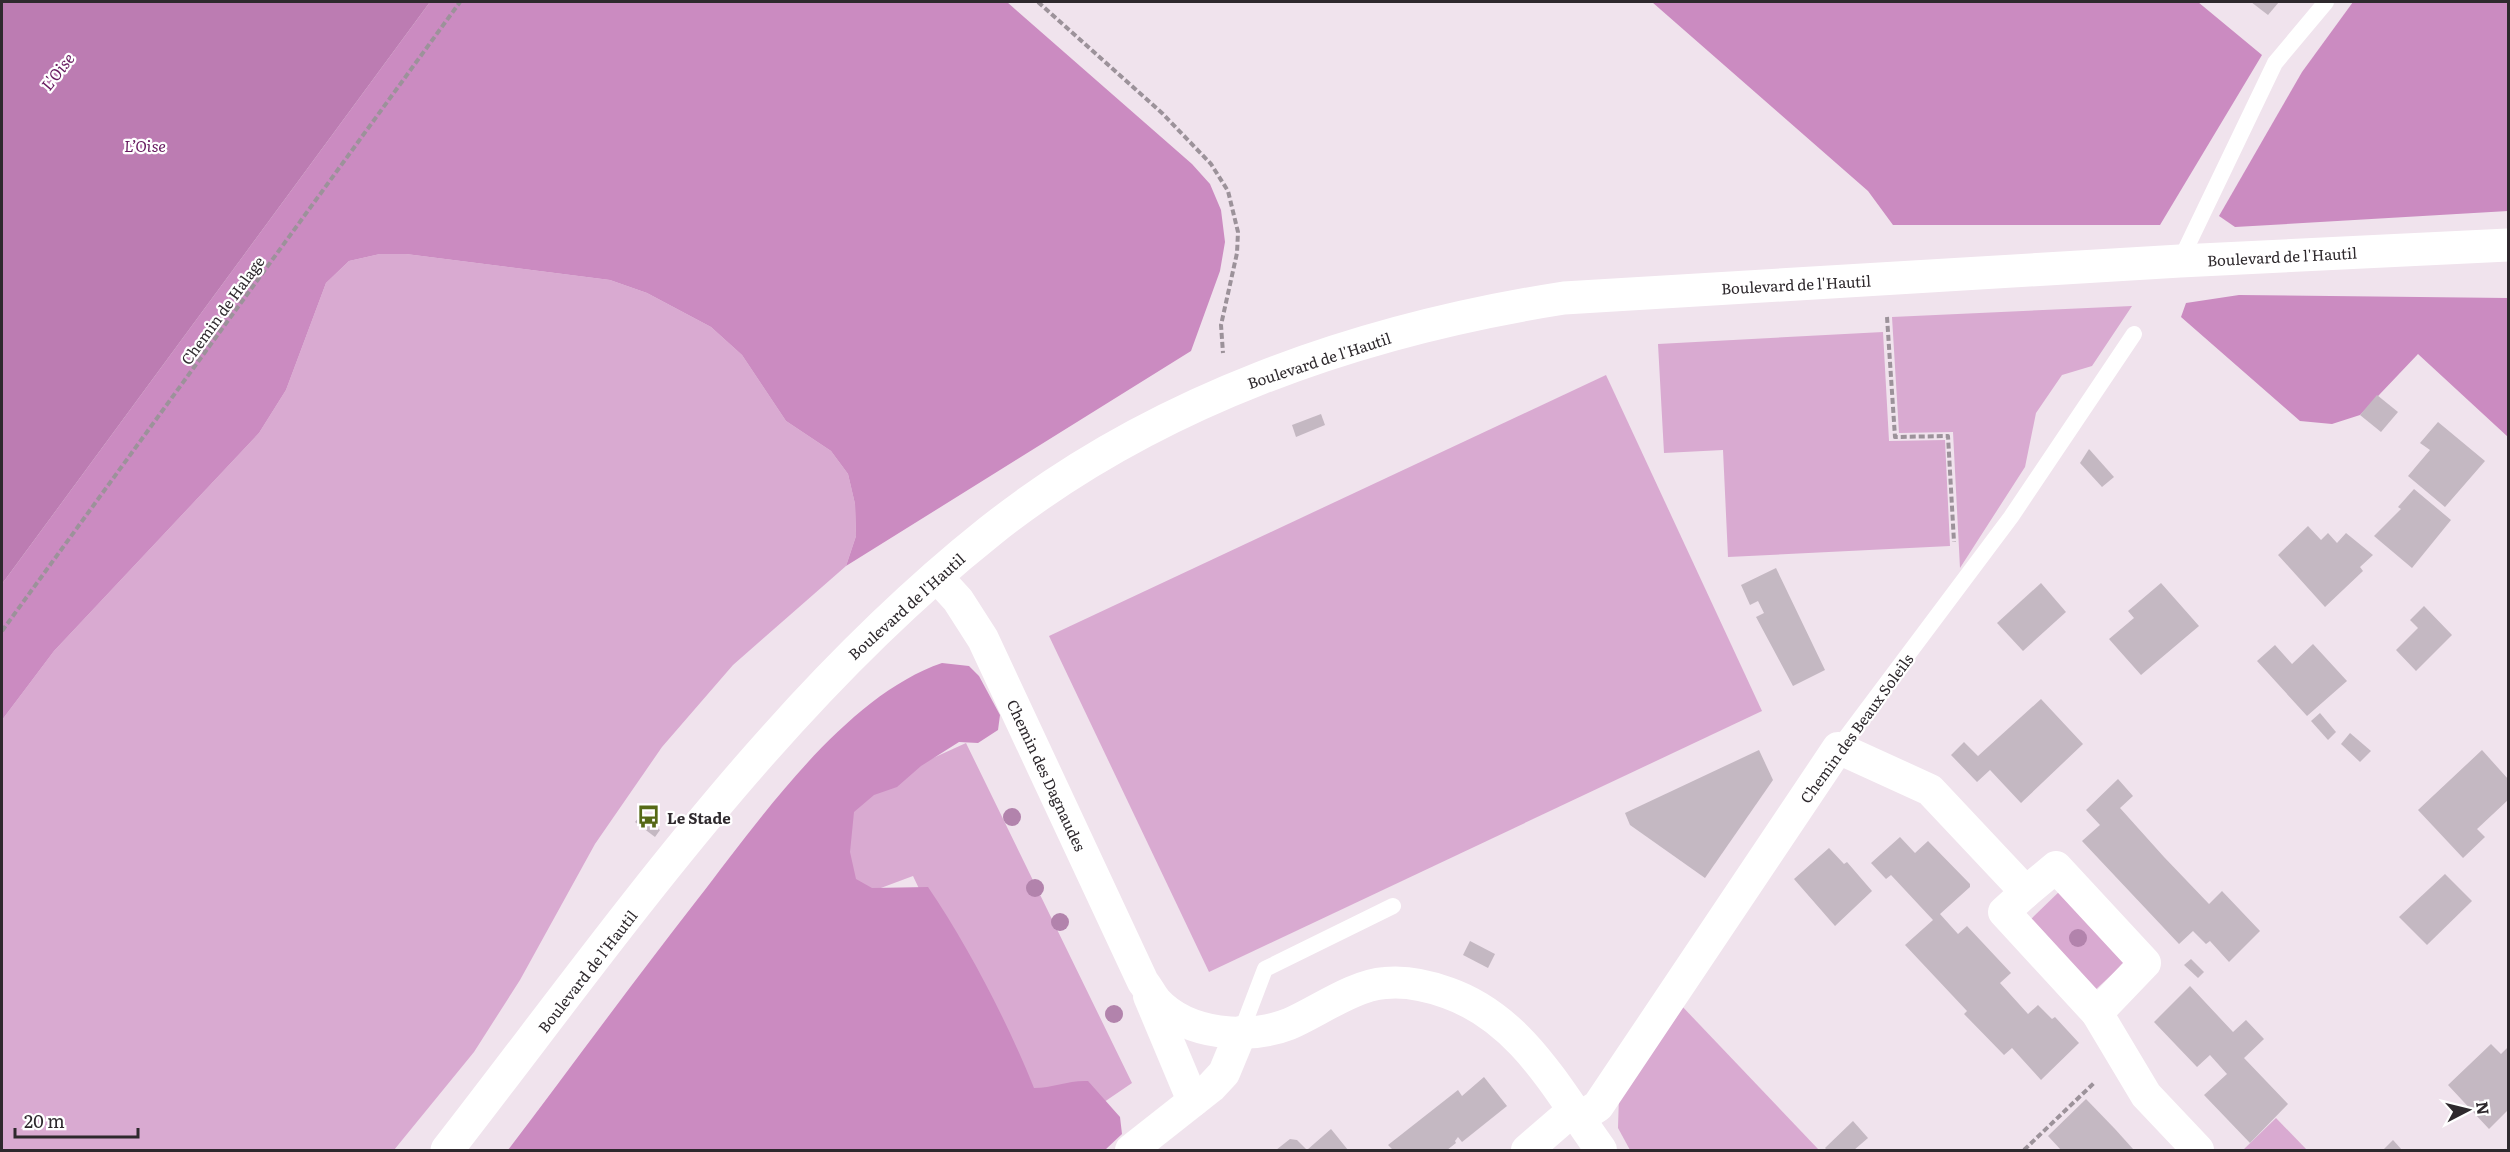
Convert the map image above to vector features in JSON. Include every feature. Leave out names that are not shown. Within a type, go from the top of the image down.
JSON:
[{"type":"main road","name":"Boulevard de l'Hautil","points":[[447,1150],[711,812],[771,739],[845,662],[936,576],[990,531],[1047,490],[1176,414],[1233,388],[1269,373],[1400,333],[1506,307],[1564,298],[2180,261],[2508,245]]},
{"type":"street","name":"Chemin des Dagnaudes","points":[[936,576],[958,600],[983,639],[1143,982],[1193,1101]]},
{"type":"street","points":[[1838,748],[1930,790],[2026,892]]},
{"type":"street","name":"Chemin des Beaux Soleils","points":[[1527,1150],[1574,1115],[1598,1106],[1838,748]]},
{"type":"street","points":[[2097,1013],[2145,963],[2056,867],[2004,912],[2097,1013],[2146,1095],[2198,1150]]},
{"type":"street","name":"Chemin des Dagnaudes","points":[[1143,982],[1157,1001],[1180,1018],[1200,1026],[1241,1032],[1288,1024],[1366,987],[1384,982],[1427,987],[1449,993],[1479,1009],[1512,1033],[1543,1065],[1574,1115],[1601,1150]]},
{"type":"street","points":[[1131,1150],[1193,1101],[1224,1072],[1241,1032]]},
{"type":"lane","points":[[2180,261],[2275,63],[2326,2]]},
{"type":"lane","name":"Chemin des Beaux Soleils","points":[[1838,748],[2011,517],[2134,334]]},
{"type":"lane","points":[[1241,1032],[1265,969],[1393,906]]},
{"type":"path","name":"Chemin de Halage","points":[[2,631],[460,2]]},
{"type":"path","points":[[1038,2],[1163,114],[1211,164],[1228,191],[1235,214],[1237,254],[1221,325],[1223,355],[1233,388]]},
{"type":"path","points":[[1887,310],[1895,437],[1948,436],[1956,590]]},
{"type":"path","points":[[2024,1150],[2124,1055]]},
{"type":"shaded area","points":[[430,2],[1007,2],[1192,164],[1210,184],[1221,210],[1225,242],[1220,271],[1191,351],[846,566],[856,536],[855,504],[848,474],[831,451],[786,421],[742,355],[711,327],[647,293],[610,280],[406,254],[380,254],[349,261],[326,283],[286,390],[259,433],[54,651],[2,720],[2,584]]},
{"type":"shaded area","points":[[1652,2],[2198,2],[2262,55],[2160,225],[1893,225],[1868,191]]},
{"type":"shaded area","points":[[2353,2],[2508,2],[2508,211],[2235,227],[2219,216],[2302,72]]},
{"type":"shaded area","points":[[380,254],[406,254],[610,280],[647,293],[711,327],[742,355],[786,421],[831,451],[848,474],[855,504],[856,536],[846,566],[733,665],[662,747],[595,844],[520,980],[474,1052],[394,1150],[2,1150],[2,720],[54,651],[259,433],[286,390],[326,283],[349,261]]},
{"type":"shaded area","points":[[2239,295],[2508,298],[2508,437],[2418,354],[2360,415],[2332,424],[2300,421],[2181,317],[2186,303]]},
{"type":"shaded area","points":[[2132,306],[2092,366],[2062,375],[2036,413],[2025,467],[1960,568],[1953,432],[1899,433],[1892,317]]},
{"type":"shaded area","points":[[1883,332],[1889,441],[1945,440],[1950,546],[1728,557],[1723,450],[1664,453],[1658,344]]},
{"type":"shaded area","points":[[1606,375],[1762,711],[1209,972],[1049,636]]},
{"type":"shaded area","points":[[942,663],[969,666],[979,676],[1000,715],[998,730],[978,743],[959,742],[921,766],[897,787],[874,795],[854,812],[850,852],[856,879],[872,888],[928,887],[986,984],[1034,1088],[1088,1081],[1120,1117],[1122,1134],[1105,1150],[508,1150],[649,962],[748,834],[806,764],[838,731],[872,703],[906,679]]},
{"type":"shaded area","points":[[966,743],[1132,1083],[1041,1145],[913,876],[846,901],[797,820]]},
{"type":"shaded area","points":[[2064,887],[2130,958],[2094,991],[2029,921]]},
{"type":"shaded area","points":[[1679,1003],[1819,1150],[1630,1150],[1618,1128],[1619,1095]]},
{"type":"shaded area","points":[[2276,1118],[2307,1150],[2243,1150]]},
{"type":"water","name":"L’Oise","points":[[2,2],[430,2],[2,584]]},
{"type":"building","points":[[2251,2],[2279,2],[2268,15]]},
{"type":"building","points":[[2377,395],[2398,412],[2381,432],[2360,415]]},
{"type":"building","points":[[1321,414],[1325,425],[1296,437],[1292,425]]},
{"type":"building","points":[[2438,422],[2485,461],[2445,507],[2408,476],[2430,450],[2420,443]]},
{"type":"building","points":[[2089,449],[2114,477],[2102,487],[2080,463]]},
{"type":"building","points":[[2414,489],[2451,520],[2412,568],[2374,536],[2401,509],[2398,507]]},
{"type":"building","points":[[2308,526],[2321,540],[2328,533],[2337,543],[2346,533],[2373,555],[2360,567],[2363,571],[2325,607],[2278,555]]},
{"type":"building","points":[[1776,568],[1825,670],[1793,686],[1756,617],[1764,613],[1758,601],[1750,605],[1741,585]]},
{"type":"building","points":[[2041,583],[2066,612],[2023,651],[1997,623]]},
{"type":"building","points":[[2161,583],[2199,626],[2141,675],[2109,639],[2134,618],[2128,611]]},
{"type":"building","points":[[2424,606],[2452,635],[2416,671],[2396,650],[2418,628],[2410,620]]},
{"type":"building","points":[[2313,644],[2347,681],[2307,716],[2257,661],[2275,645],[2292,664]]},
{"type":"building","points":[[2041,699],[2083,744],[2021,803],[1990,770],[1977,782],[1951,755],[1964,742],[1978,756]]},
{"type":"building","points":[[2320,713],[2336,732],[2328,740],[2311,721]]},
{"type":"building","points":[[2350,733],[2371,751],[2360,762],[2341,744]]},
{"type":"building","points":[[1759,750],[1773,780],[1705,878],[1630,825],[1625,813]]},
{"type":"building","points":[[2482,750],[2508,779],[2508,800],[2477,829],[2485,837],[2463,858],[2418,810]]},
{"type":"building","points":[[2118,779],[2133,796],[2120,808],[2164,857],[2209,904],[2222,891],[2260,931],[2229,962],[2210,941],[2206,944],[2193,931],[2179,944],[2082,841],[2100,825],[2086,810]]},
{"type":"building","points":[[641,815],[660,830],[655,837],[635,822]]},
{"type":"building","points":[[1900,837],[1915,853],[1928,841],[1970,884],[1970,887],[1940,914],[1958,934],[1967,926],[2011,973],[2000,983],[2028,1014],[2038,1005],[2052,1019],[2055,1017],[2079,1043],[2041,1080],[2012,1048],[2004,1055],[1964,1014],[1967,1011],[1905,945],[1933,920],[1891,875],[1886,879],[1871,863]]},
{"type":"building","points":[[1829,848],[1844,864],[1847,862],[1872,891],[1835,926],[1794,879]]},
{"type":"building","points":[[2445,874],[2472,901],[2427,945],[2399,917]]},
{"type":"building","points":[[1470,941],[1495,954],[1488,968],[1463,955]]},
{"type":"building","points":[[2191,959],[2204,972],[2198,978],[2184,965]]},
{"type":"building","points":[[2190,986],[2233,1032],[2246,1020],[2264,1039],[2244,1058],[2288,1104],[2250,1143],[2204,1095],[2227,1074],[2210,1055],[2197,1067],[2154,1022]]},
{"type":"building","points":[[2491,1044],[2501,1054],[2508,1047],[2508,1110],[2489,1129],[2448,1085]]},
{"type":"building","points":[[1484,1077],[1507,1106],[1462,1142],[1458,1137],[1456,1143],[1447,1150],[1393,1150],[1388,1145],[1458,1090],[1462,1096]]},
{"type":"building","points":[[2086,1099],[2133,1149],[2061,1150],[2048,1136]]},
{"type":"building","points":[[1853,1121],[1868,1138],[1854,1150],[1827,1150],[1825,1148]]},
{"type":"building","points":[[1331,1129],[1348,1150],[1307,1150]]},
{"type":"building","points":[[1290,1139],[1297,1140],[1307,1150],[1276,1150]]},
{"type":"building","points":[[2393,1140],[2402,1150],[2383,1150]]},
{"type":"place","name":"Le Stade","points":[[649,817]]},
{"type":"water label","name":"L'Oise","points":[[57,71]]}]
